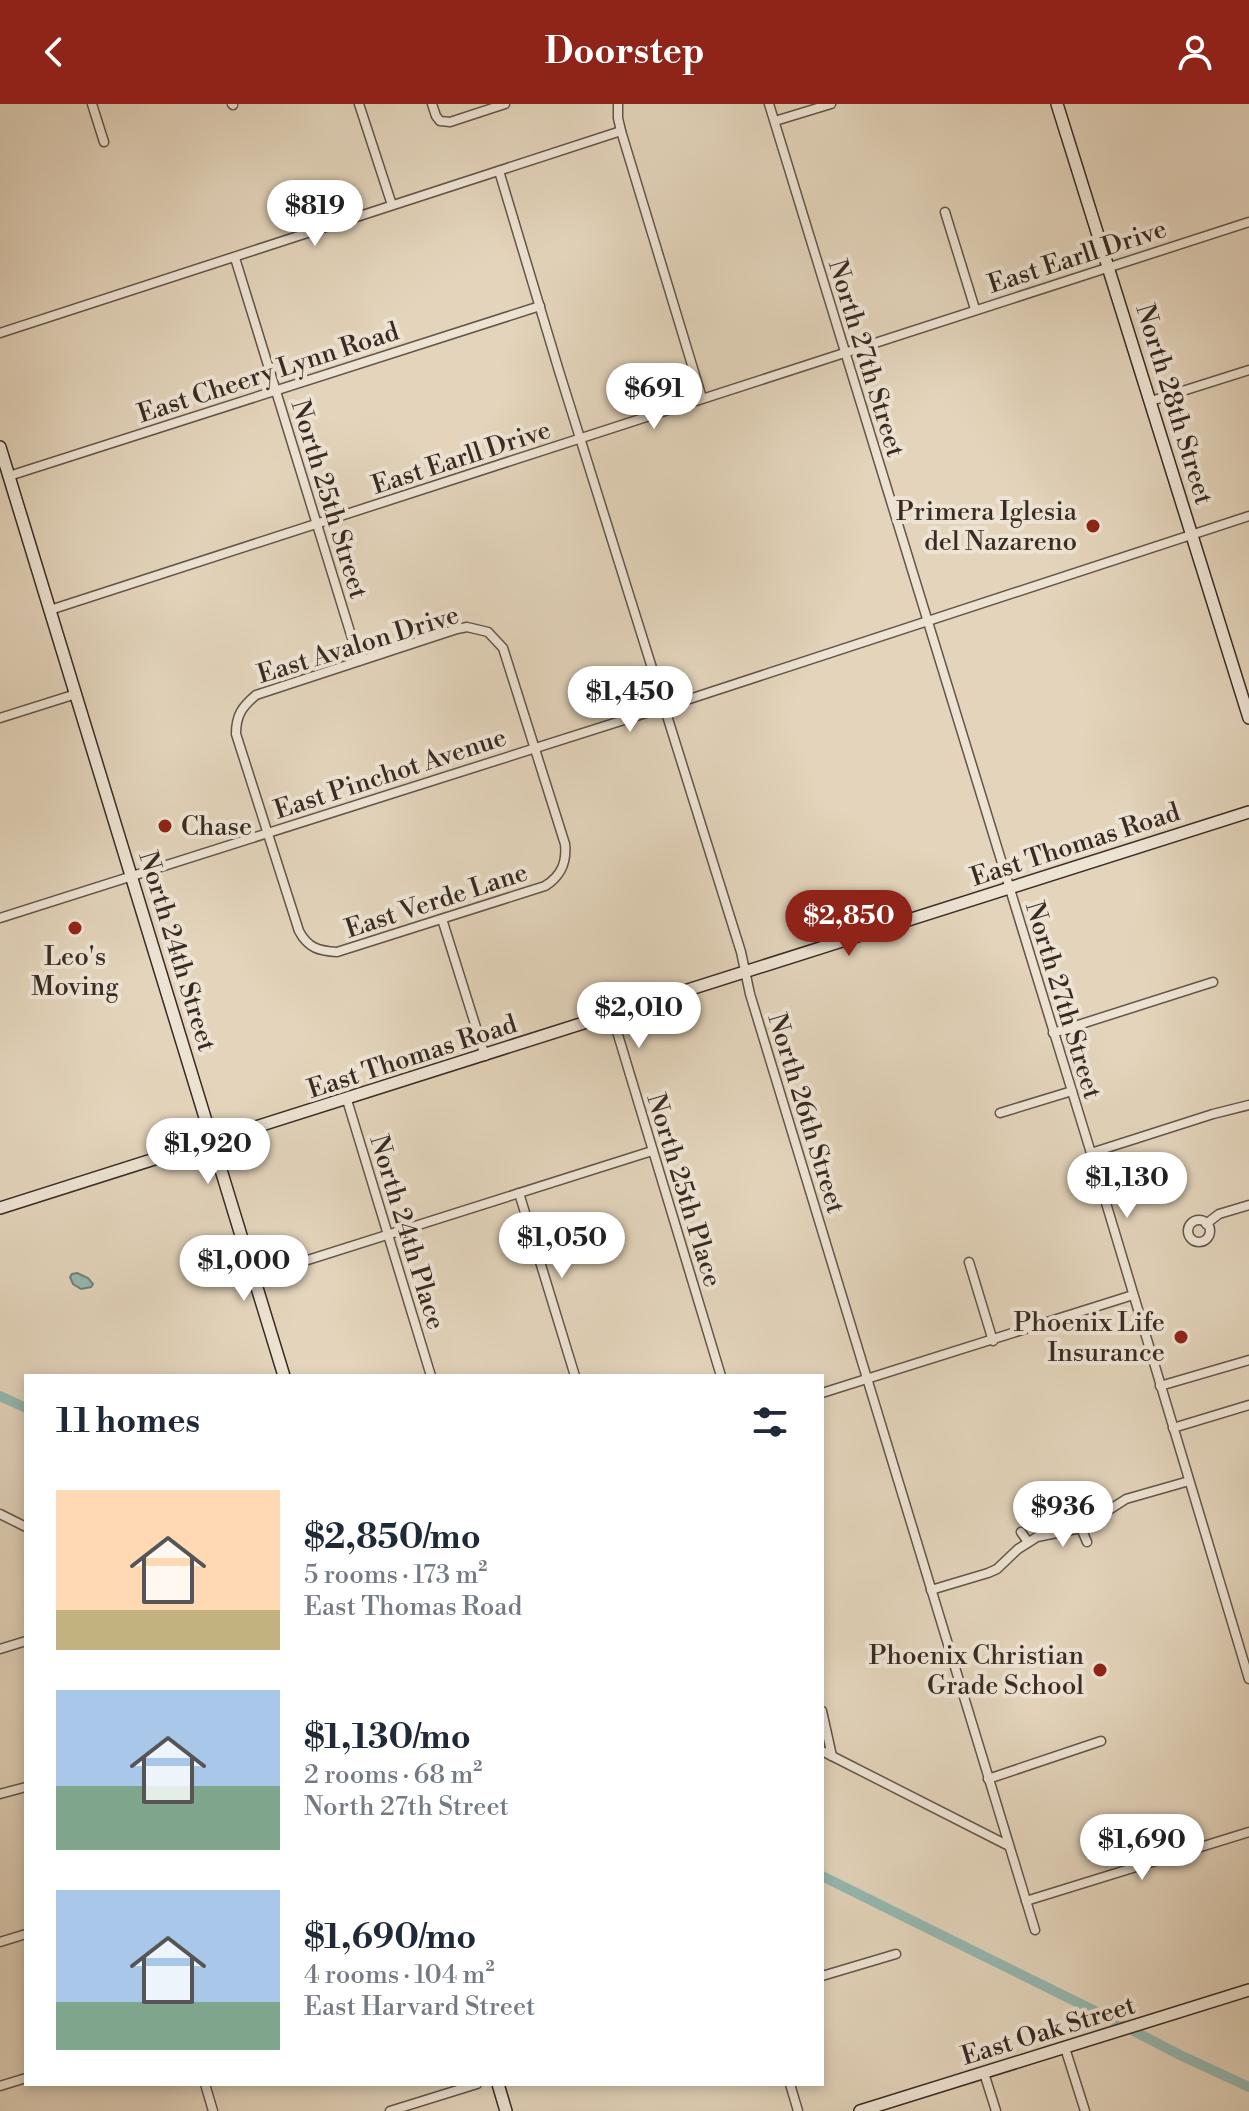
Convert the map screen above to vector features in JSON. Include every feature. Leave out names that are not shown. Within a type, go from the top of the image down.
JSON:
[{"type":"main road","name":"North 28th Street","points":[[1057,104],[1249,718]]},
{"type":"main road","name":"North 24th Street","points":[[0,447],[283,1374]]},
{"type":"main road","name":"East Thomas Road","points":[[0,1208],[1249,812]]},
{"type":"main road","name":"East Oak Street","points":[[860,2111],[1249,1990]]},
{"type":"main road","points":[[499,2086],[506,2111]]},
{"type":"street","points":[[92,104],[104,142]]},
{"type":"street","points":[[359,104],[392,205]]},
{"type":"street","points":[[432,104],[440,121],[450,122],[505,104]]},
{"type":"street","points":[[618,104],[621,131],[702,398]]},
{"type":"street","name":"North 27th Street","points":[[769,104],[1249,1679]]},
{"type":"street","points":[[775,121],[831,104]]},
{"type":"street","points":[[0,333],[621,131]]},
{"type":"street","name":"North 26th Street","points":[[499,171],[741,952],[750,994],[1035,1930]]},
{"type":"street","points":[[945,212],[975,309]]},
{"type":"street","name":"East Earll Drive","points":[[50,610],[1249,222]]},
{"type":"street","name":"North 25th Street","points":[[235,258],[359,661]]},
{"type":"street","name":"East Cheery Lynn Road","points":[[9,476],[540,306]]},
{"type":"street","points":[[1151,401],[1249,370]]},
{"type":"street","name":"East Pinchot Avenue","points":[[0,918],[665,707],[1249,516]]},
{"type":"street","name":"East Avalon Drive","points":[[267,833],[236,734],[238,715],[243,706],[256,695],[457,629],[467,627],[488,632],[503,648],[534,748]]},
{"type":"street","points":[[0,718],[76,694]]},
{"type":"street","name":"East Verde Lane","points":[[267,833],[299,931],[304,941],[314,949],[337,952],[442,919],[545,886],[563,868],[567,857],[565,844],[534,748]]},
{"type":"street","points":[[442,919],[485,1056]]},
{"type":"street","points":[[1053,1033],[1213,982]]},
{"type":"street","name":"North 25th Place","points":[[612,1015],[720,1374]]},
{"type":"street","points":[[1000,1113],[1072,1091]]},
{"type":"street","name":"North 24th Place","points":[[347,1100],[430,1374]]},
{"type":"street","points":[[1091,1153],[1249,1105]]},
{"type":"street","points":[[254,1277],[652,1151]]},
{"type":"street","points":[[519,1193],[574,1374]]},
{"type":"street","points":[[1206,1224],[1219,1214],[1249,1205]]},
{"type":"street","points":[[969,1262],[993,1341]]},
{"type":"street","points":[[824,1392],[1133,1295]]},
{"type":"street","points":[[1160,1386],[1249,1360]]},
{"type":"street","points":[[1173,1428],[1249,1405]]},
{"type":"street","points":[[931,1590],[997,1569],[1037,1537],[1081,1528],[1126,1499],[1189,1481]]},
{"type":"street","points":[[0,1514],[24,1526]]},
{"type":"street","points":[[1081,1528],[1087,1542]]},
{"type":"street","points":[[1021,1532],[1028,1542]]},
{"type":"street","points":[[0,1649],[24,1642]]},
{"type":"street","points":[[824,1720],[832,1756]]},
{"type":"street","points":[[988,1779],[1101,1741]]},
{"type":"street","points":[[824,1752],[1009,1846]]},
{"type":"street","points":[[0,1794],[24,1788]]},
{"type":"street","points":[[1026,1901],[1249,1832]]},
{"type":"street","points":[[0,1942],[24,1935]]},
{"type":"street","points":[[824,1975],[896,1954]]},
{"type":"street","points":[[1065,2048],[1085,2111]]},
{"type":"street","points":[[984,2073],[996,2111]]},
{"type":"street","points":[[0,2086],[24,2079]]},
{"type":"street","points":[[206,2086],[213,2111]]},
{"type":"street","points":[[390,2111],[471,2086]]},
{"type":"street","points":[[791,2086],[798,2111]]},
{"type":"water","points":[[77,1273],[88,1278],[93,1284],[91,1287],[81,1289],[73,1284],[70,1277]]},
{"type":"waterway","points":[[0,1396],[24,1407]]},
{"type":"waterway","points":[[824,1877],[1249,2087]]},
{"type":"place","name":"Primera Iglesia del Nazareno","points":[[1093,526]]},
{"type":"place","name":"Chase","points":[[165,826]]},
{"type":"place","name":"Leo's Moving","points":[[75,928]]},
{"type":"place","name":"Phoenix Life Insurance","points":[[1181,1337]]},
{"type":"place","name":"Phoenix Christian Grade School","points":[[1100,1670]]}]
